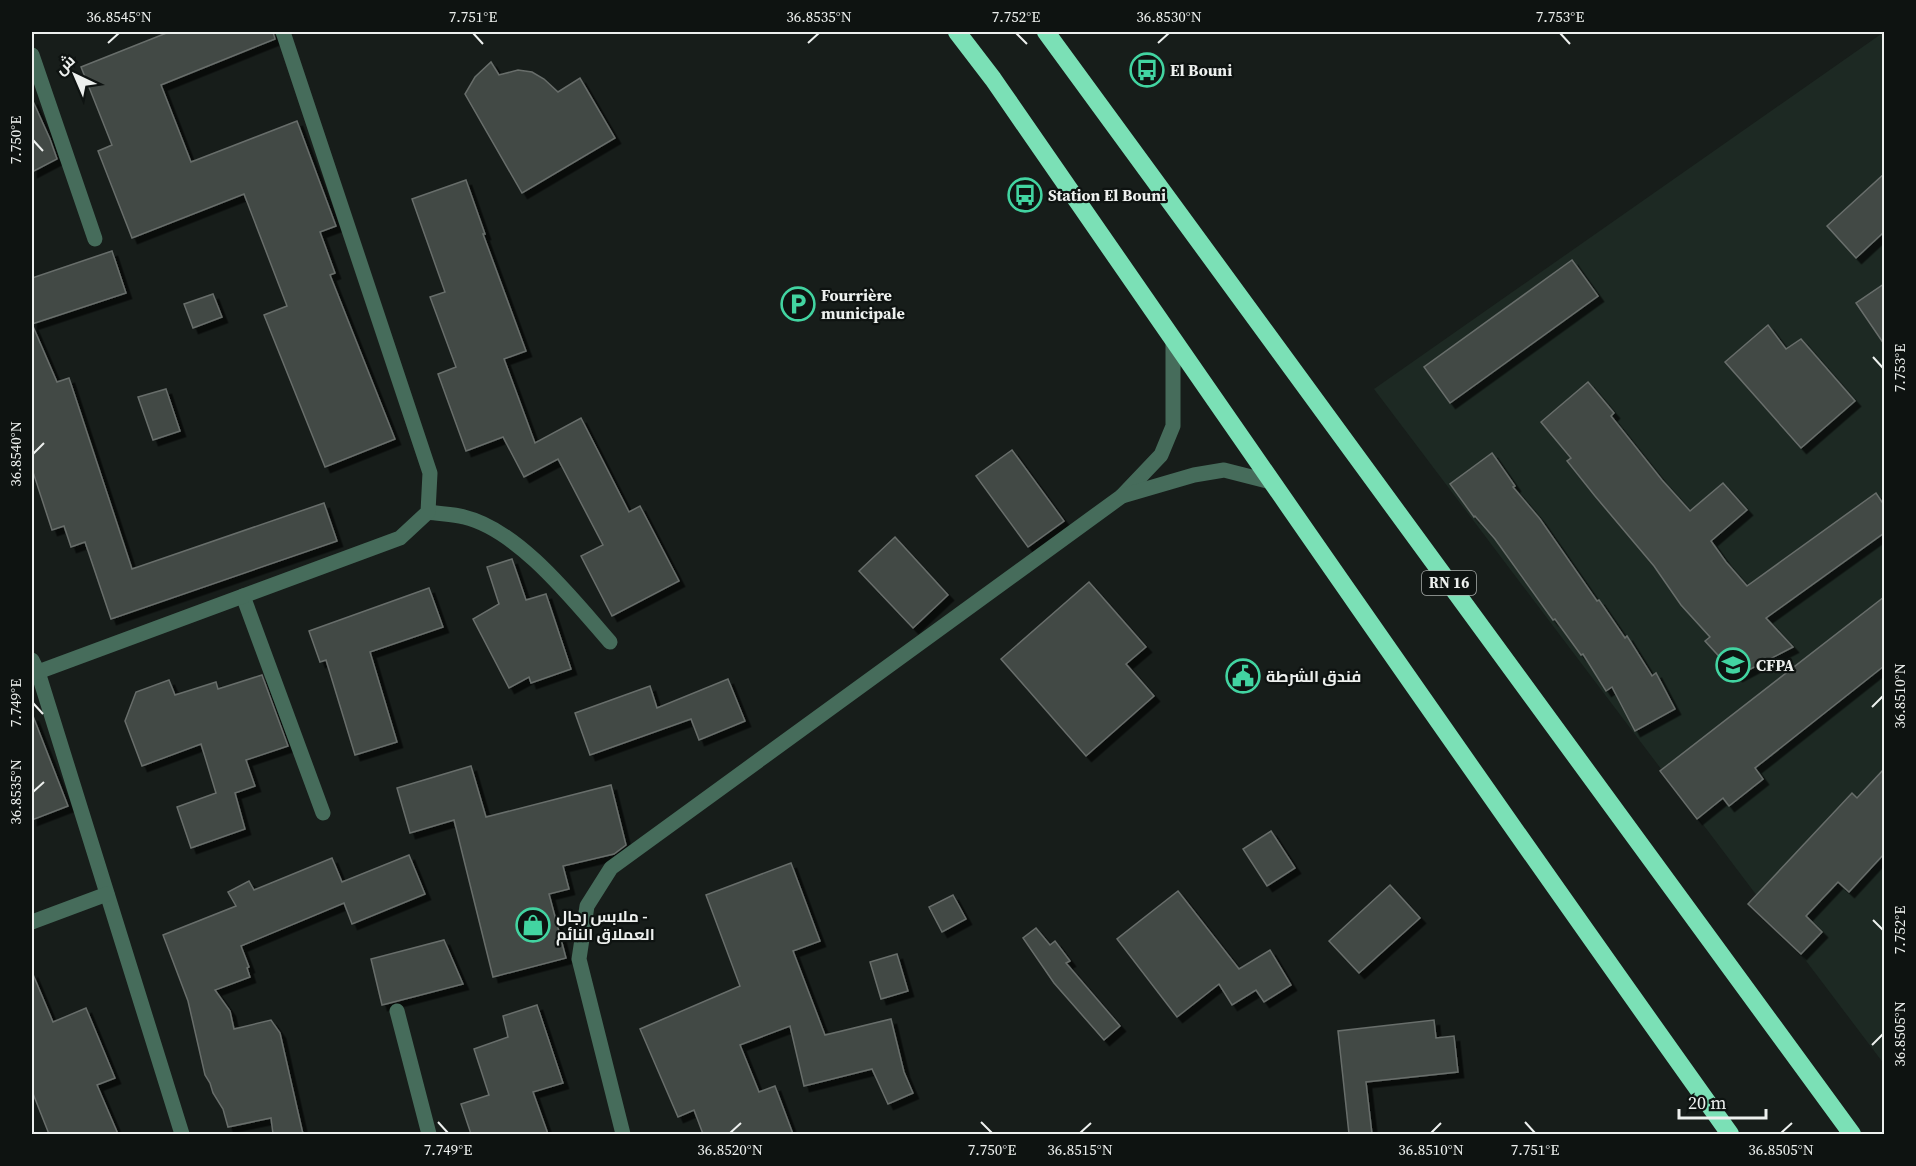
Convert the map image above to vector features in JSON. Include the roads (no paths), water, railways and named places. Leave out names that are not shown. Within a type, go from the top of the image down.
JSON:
[{"type":"highway","points":[[957,32],[1000,89],[1578,923],[1730,1134]]},
{"type":"highway","name":"RN 16","points":[[1046,32],[1852,1134]]},
{"type":"street","points":[[182,1134],[35,666],[243,596],[400,538],[428,512],[430,473],[283,32]]},
{"type":"street","points":[[32,55],[95,239]]},
{"type":"street","points":[[623,1134],[579,959],[586,906],[611,868],[1122,496],[1161,455],[1173,426],[1173,340]]},
{"type":"street","points":[[1122,496],[1224,470],[1271,482]]},
{"type":"street","points":[[428,512],[465,517],[500,532],[553,577],[610,642]]},
{"type":"street","points":[[243,596],[323,813]]},
{"type":"street","points":[[32,922],[107,894]]},
{"type":"street","points":[[397,1011],[429,1134]]},
{"type":"place","name":"El Bouni","points":[[1147,70]]},
{"type":"place","name":"Station El Bouni","points":[[1025,195]]},
{"type":"place","name":"Fourrière municipale","points":[[798,304]]},
{"type":"place","name":"CFPA","points":[[1733,665]]},
{"type":"place","name":"فندق الشرطة","points":[[1243,676]]},
{"type":"place","name":"ملابس رجال - العملاق النائم","points":[[533,925]]}]
